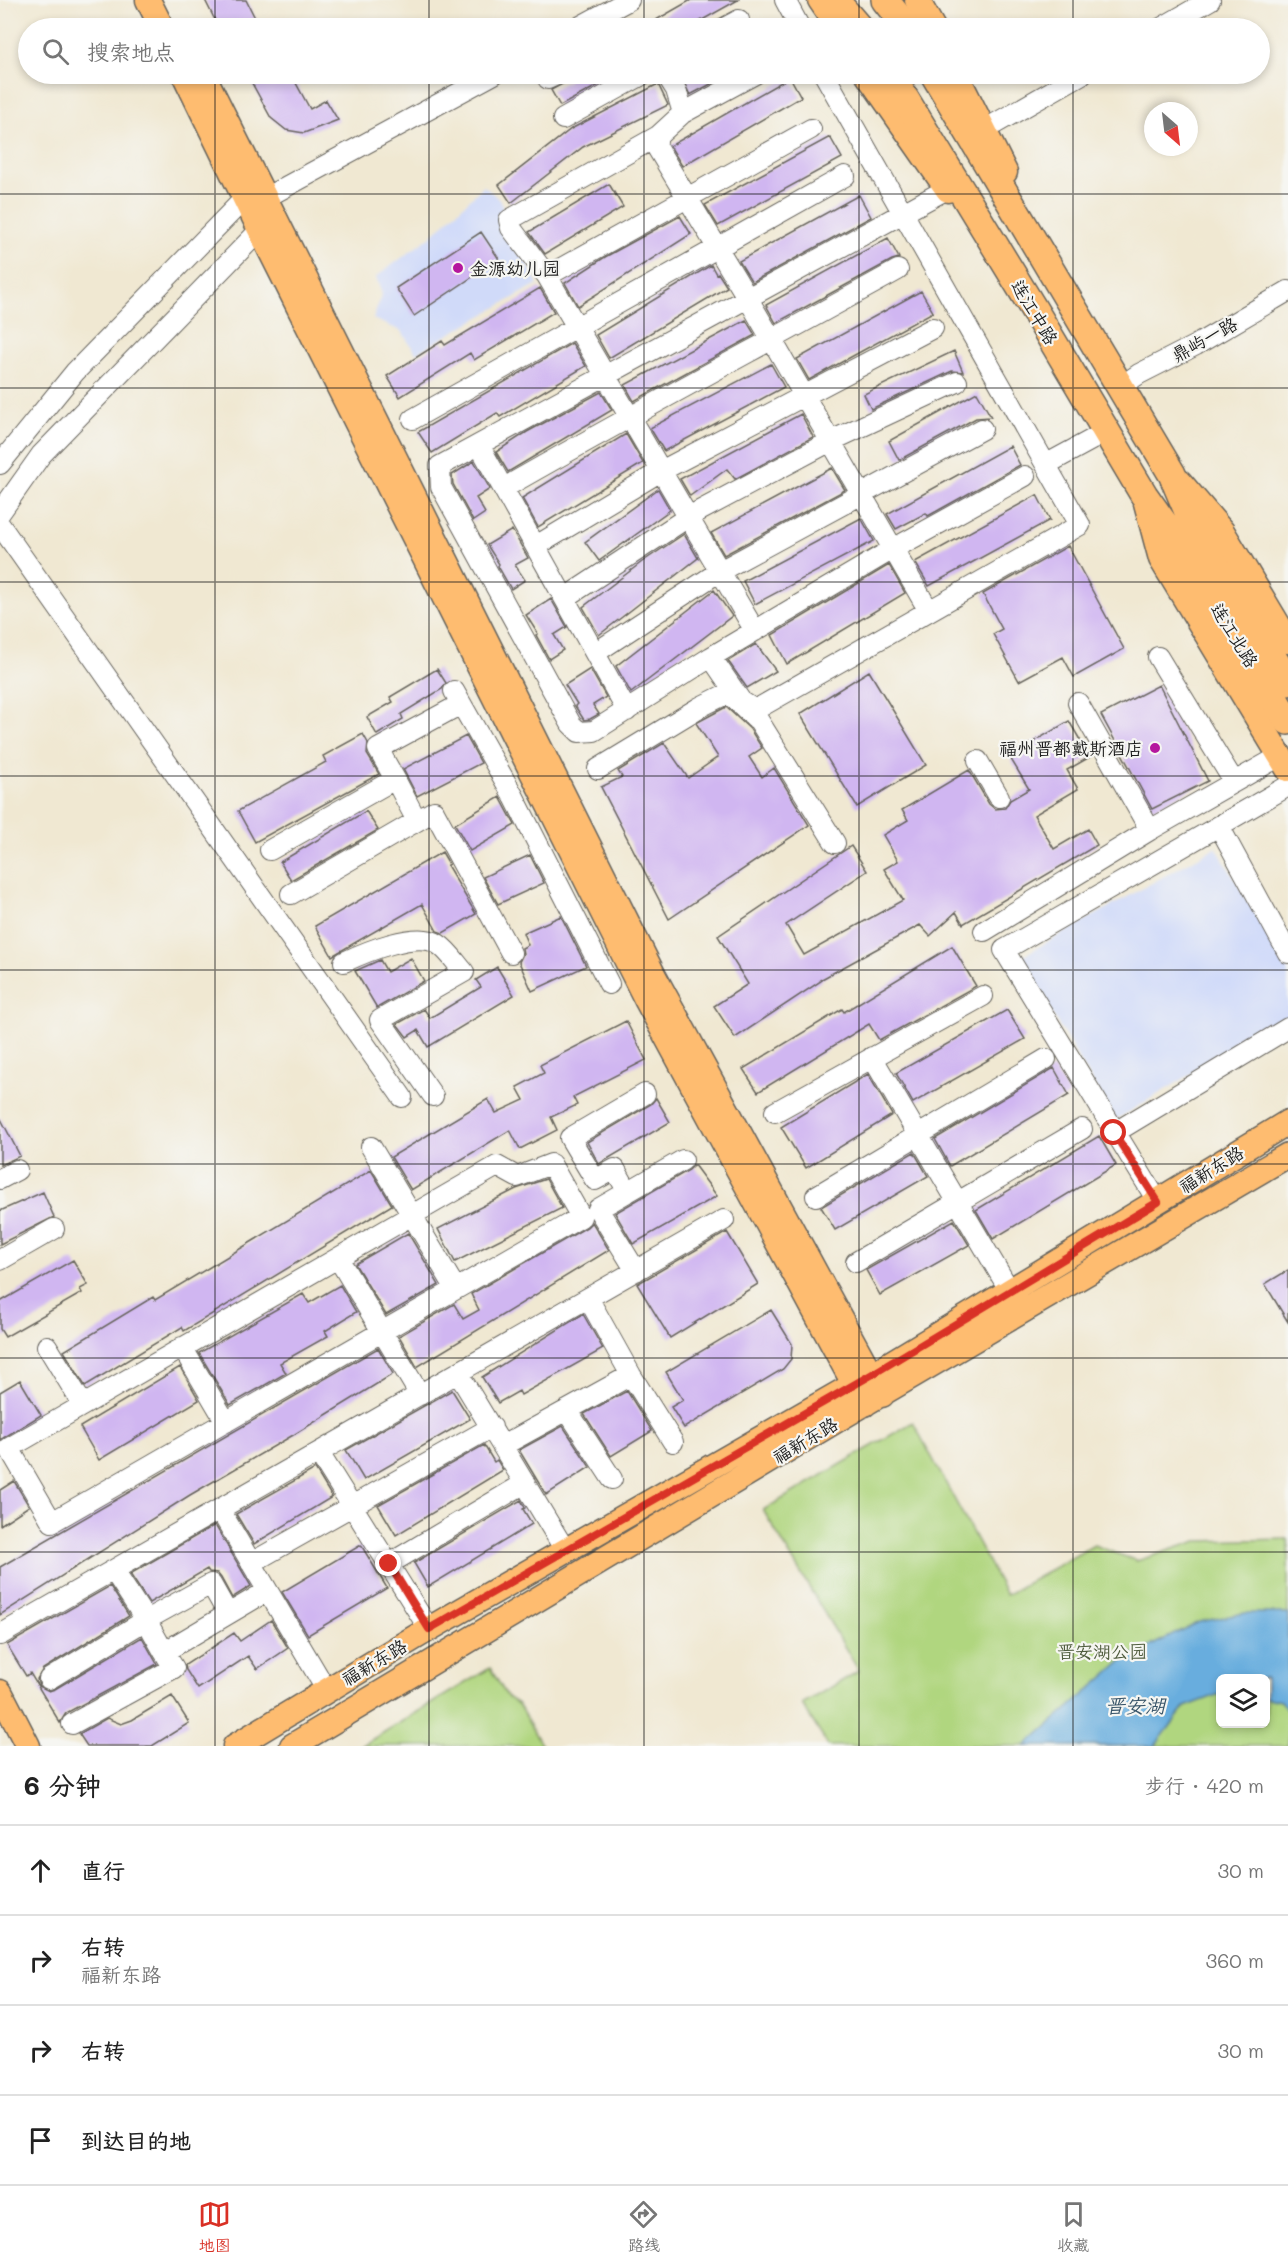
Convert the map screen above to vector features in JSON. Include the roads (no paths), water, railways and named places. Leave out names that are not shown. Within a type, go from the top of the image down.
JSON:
[{"type":"highway","points":[[835,0],[850,18]]},
{"type":"highway","points":[[854,0],[862,18]]},
{"type":"highway","points":[[885,0],[900,18]]},
{"type":"highway","points":[[896,0],[903,18]]},
{"type":"highway","name":"连江中路","points":[[896,84],[1033,308],[1143,495],[1191,544]]},
{"type":"highway","name":"连江中路","points":[[940,84],[1172,474],[1191,544]]},
{"type":"highway","name":"连江北路","points":[[1191,544],[1288,682]]},
{"type":"highway","name":"连江北路","points":[[1191,544],[1288,721]]},
{"type":"main road","points":[[148,0],[157,18]]},
{"type":"main road","points":[[167,0],[176,18]]},
{"type":"main road","points":[[820,0],[832,18]]},
{"type":"main road","points":[[917,0],[927,18]]},
{"type":"main road","points":[[190,84],[255,198],[868,1390]]},
{"type":"main road","points":[[207,84],[255,198],[260,230],[653,1013],[868,1390]]},
{"type":"main road","points":[[874,84],[1033,308]]},
{"type":"main road","points":[[961,84],[1062,287]]},
{"type":"main road","points":[[1172,474],[1222,531],[1288,641]]},
{"type":"main road","points":[[1143,495],[1161,559],[1284,762]]},
{"type":"main road","name":"福新东路","points":[[292,1746],[868,1390],[1010,1291],[1288,1122]]},
{"type":"main road","name":"福新东路","points":[[235,1746],[565,1550],[868,1390],[1288,1157]]},
{"type":"main road","points":[[0,1692],[28,1746]]},
{"type":"street","points":[[596,18],[629,0]]},
{"type":"street","points":[[785,0],[795,18]]},
{"type":"street","points":[[1178,18],[1210,0]]},
{"type":"street","points":[[0,464],[52,399],[104,340],[255,198],[475,84]]},
{"type":"street","points":[[563,119],[626,84]]},
{"type":"street","points":[[672,84],[683,113]]},
{"type":"street","points":[[737,84],[683,113],[658,136],[510,220],[511,228],[547,276],[755,631]]},
{"type":"street","points":[[711,657],[741,701],[755,710],[1080,525],[833,84]]},
{"type":"street","points":[[984,130],[1064,84]]},
{"type":"street","points":[[547,276],[811,129]]},
{"type":"street","points":[[658,136],[656,146],[804,394],[929,611]]},
{"type":"street","points":[[413,419],[846,176]]},
{"type":"street","points":[[947,189],[440,466],[441,487],[571,724],[579,732],[594,732],[711,657],[893,549],[1025,476]]},
{"type":"street","points":[[0,513],[41,455],[260,230]]},
{"type":"street","points":[[504,488],[629,416],[898,270]]},
{"type":"street","name":"鼎屿一路","points":[[1120,387],[1139,374],[1196,345],[1288,291]]},
{"type":"street","points":[[536,546],[661,471],[933,328]]},
{"type":"street","points":[[565,598],[688,517],[831,441],[957,382]]},
{"type":"street","points":[[595,653],[720,571],[982,429]]},
{"type":"street","points":[[1047,464],[1106,432]]},
{"type":"street","points":[[480,445],[627,711]]},
{"type":"street","points":[[0,525],[402,1097]]},
{"type":"street","points":[[1158,657],[1234,782]]},
{"type":"street","points":[[598,770],[700,707],[728,693],[759,721],[836,843]]},
{"type":"street","points":[[417,821],[378,749],[458,698],[514,797],[609,984]]},
{"type":"street","points":[[1078,703],[1150,831]]},
{"type":"street","points":[[978,760],[999,797]]},
{"type":"street","points":[[984,931],[1234,782],[1284,762]]},
{"type":"street","points":[[270,850],[395,780]]},
{"type":"street","points":[[1158,1202],[1004,950],[1288,786]]},
{"type":"street","points":[[291,894],[434,812],[511,953]]},
{"type":"street","points":[[1219,826],[1288,953]]},
{"type":"street","points":[[344,962],[363,953],[409,939],[438,943],[464,972],[380,1020],[433,1096]]},
{"type":"street","points":[[775,1112],[983,996]]},
{"type":"street","points":[[1114,1133],[1288,1028]]},
{"type":"street","points":[[872,1057],[1010,1291]]},
{"type":"street","points":[[816,1196],[1046,1059]]},
{"type":"street","points":[[628,1192],[615,1168],[595,1180],[570,1138],[645,1094]]},
{"type":"street","points":[[856,1262],[1082,1129]]},
{"type":"street","points":[[371,1147],[456,1289]]},
{"type":"street","points":[[636,1271],[598,1209],[683,1160]]},
{"type":"street","points":[[551,1164],[581,1217],[52,1522],[9,1448],[413,1214],[497,1166],[517,1177],[551,1164]]},
{"type":"street","points":[[0,1635],[724,1220]]},
{"type":"street","points":[[0,1260],[54,1229]]},
{"type":"street","points":[[338,1258],[420,1395]]},
{"type":"street","points":[[588,1298],[631,1375],[673,1442]]},
{"type":"street","points":[[47,1346],[83,1405]]},
{"type":"street","points":[[182,1347],[226,1422]]},
{"type":"street","points":[[458,1373],[565,1550]]},
{"type":"street","points":[[502,1446],[631,1375]]},
{"type":"street","points":[[567,1410],[612,1479]]},
{"type":"street","points":[[251,1563],[492,1427]]},
{"type":"street","points":[[319,1453],[429,1629]]},
{"type":"street","points":[[389,1564],[525,1483]]},
{"type":"street","points":[[220,1510],[327,1691]]},
{"type":"street","points":[[72,1724],[174,1668],[114,1570]]},
{"type":"street","points":[[49,1679],[146,1620],[211,1584],[228,1614]]},
{"type":"street","points":[[165,1652],[267,1591]]},
{"type":"water","name":"晋安湖","points":[[1245,1613],[1288,1613],[1288,1710],[1280,1701],[1270,1699],[1270,1674],[1216,1674],[1216,1695],[1185,1707],[1155,1746],[1025,1746],[1126,1658],[1199,1622]]},
{"type":"place","name":"金源幼儿园","points":[[458,268]]},
{"type":"place","name":"福州晋都戴斯酒店","points":[[1155,748]]},
{"type":"park label","name":"晋安湖公园","points":[[1102,1651]]}]
